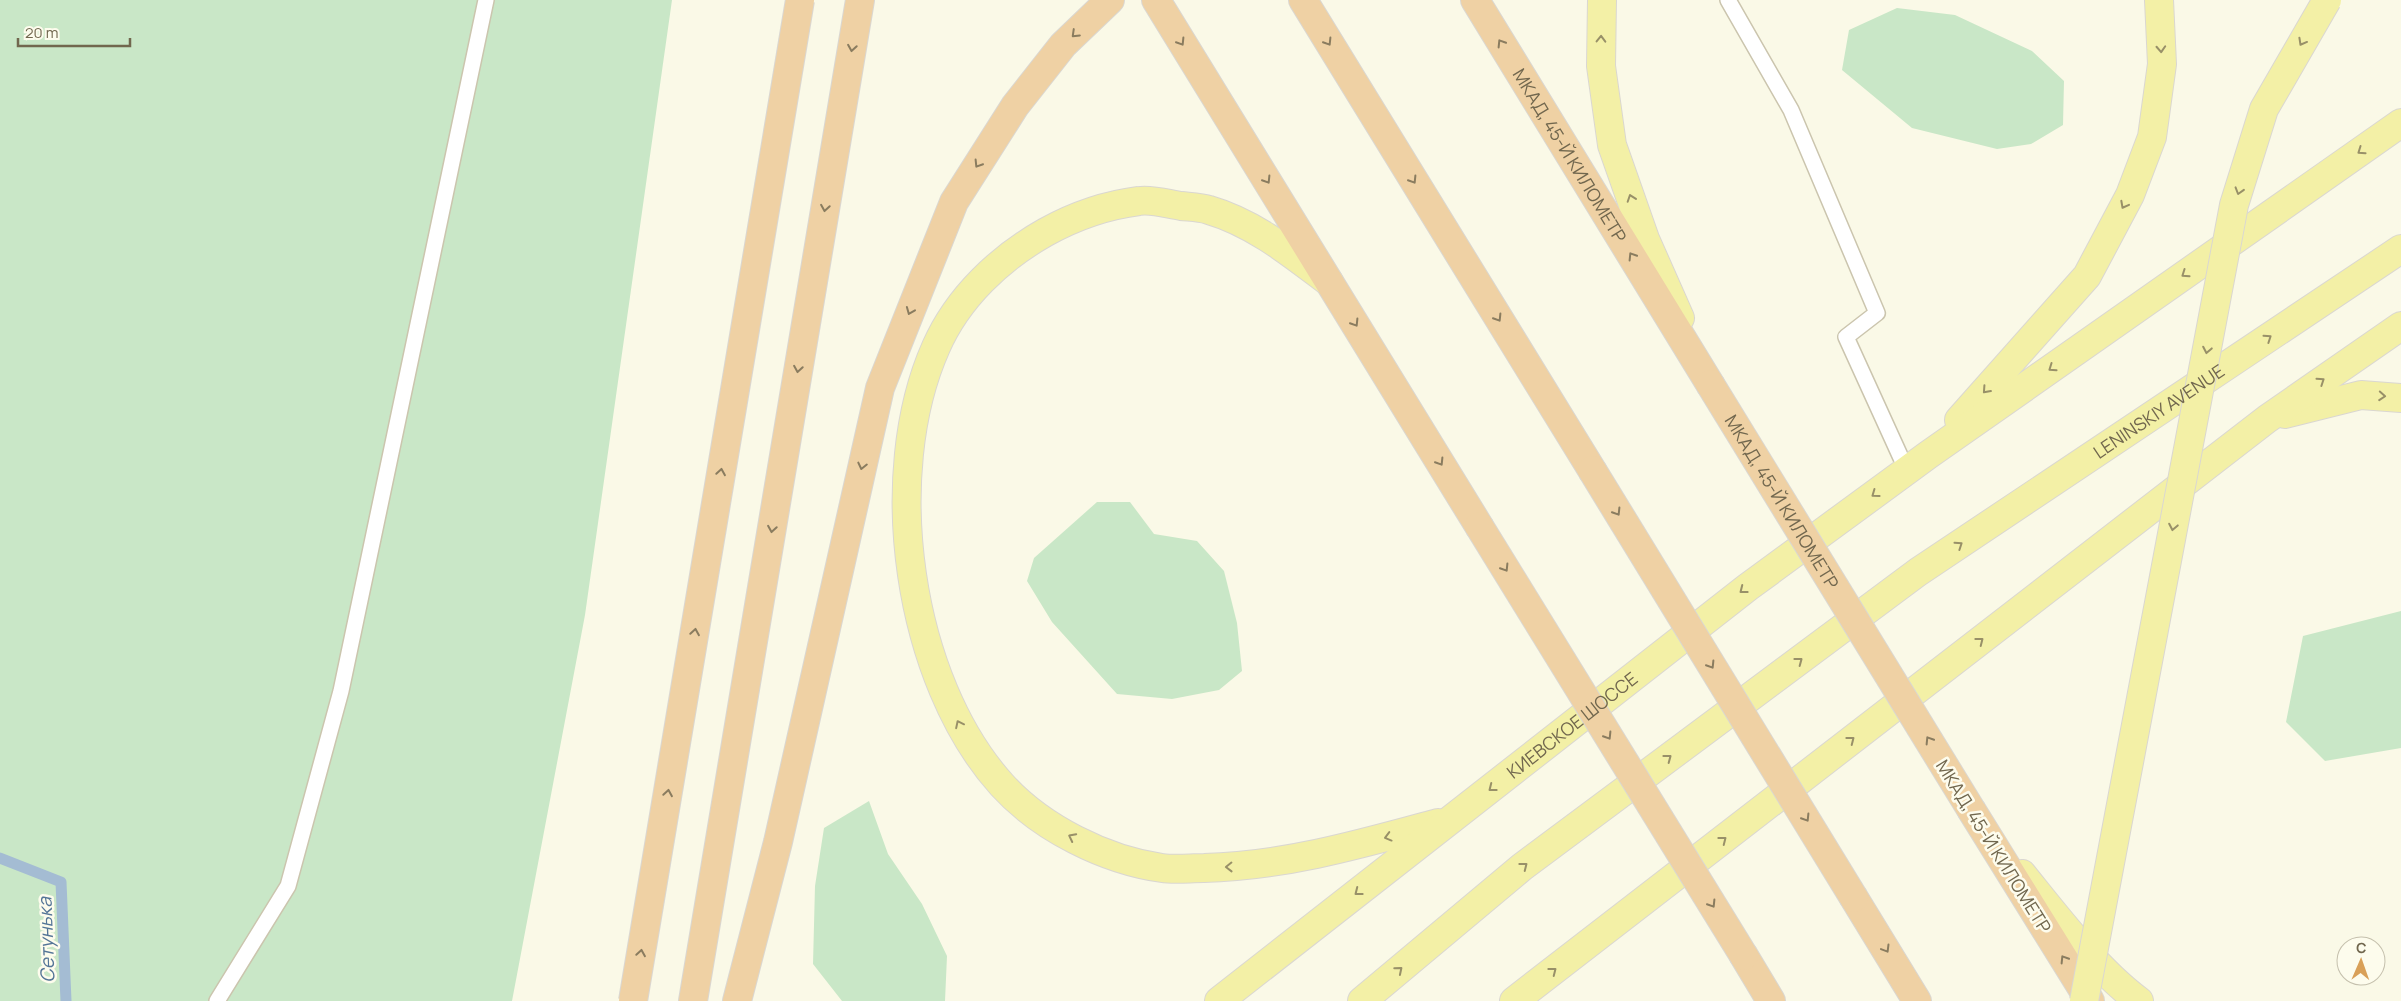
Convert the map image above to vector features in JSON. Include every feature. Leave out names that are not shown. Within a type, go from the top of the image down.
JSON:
[{"type":"highway","points":[[634,1001],[800,0]]},
{"type":"highway","points":[[693,1001],[860,0]]},
{"type":"highway","points":[[737,1001],[778,842],[880,388],[954,202],[1015,106],[1063,45],[1110,0]]},
{"type":"highway","points":[[1156,0],[1771,1001]]},
{"type":"highway","points":[[1303,0],[1917,1001]]},
{"type":"highway","name":"МКАД, 45-Й КИЛОМЕТР","points":[[1474,0],[2090,1001]]},
{"type":"main road","points":[[1602,0],[1601,66],[1612,145],[1645,239],[1707,378]]},
{"type":"main road","points":[[1917,463],[2087,276],[2130,195],[2152,137],[2162,64],[2159,0]]},
{"type":"main road","points":[[2084,1001],[2234,205],[2264,109],[2327,0]]},
{"type":"main road","points":[[1917,463],[2401,123]]},
{"type":"main road","points":[[1329,282],[1265,235],[1208,210],[1142,200],[1074,216],[1018,248],[968,294],[937,344],[917,397],[907,470],[908,546],[919,614],[936,676],[961,730],[1003,786],[1049,825],[1103,853],[1163,868],[1244,867],[1327,854],[1452,819]]},
{"type":"main road","name":"LENINSKIY AVENUE","points":[[1362,1001],[1522,867],[1918,572],[2401,249]]},
{"type":"main road","points":[[1514,1001],[2266,419],[2401,326]]},
{"type":"main road","points":[[2266,419],[2361,394],[2401,398]]},
{"type":"main road","name":"КИЕВСКОЕ ШОССЕ","points":[[1219,1001],[1748,587],[1917,463]]},
{"type":"main road","points":[[1975,815],[2062,923],[2125,990],[2139,1001]]},
{"type":"lane","points":[[216,1001],[288,886],[341,691],[486,0]]},
{"type":"lane","points":[[1728,0],[1791,110],[1877,313],[1846,337],[1917,463]]},
{"type":"green space","points":[[0,0],[672,0],[585,615],[512,1001],[0,1001]]},
{"type":"green space","points":[[1897,8],[1955,15],[2032,51],[2064,81],[2063,125],[2031,144],[1997,149],[1912,128],[1842,70],[1849,30]]},
{"type":"green space","points":[[1097,502],[1130,502],[1154,534],[1197,541],[1224,571],[1237,623],[1242,671],[1219,690],[1172,699],[1117,694],[1052,622],[1027,581],[1034,558]]},
{"type":"green space","points":[[2401,611],[2401,748],[2325,761],[2286,722],[2303,636]]},
{"type":"green space","points":[[869,801],[888,854],[922,904],[947,956],[945,1001],[842,1001],[813,964],[815,886],[824,828]]},
{"type":"waterway","name":"Сетунька","points":[[0,858],[61,882],[66,1001]]}]
